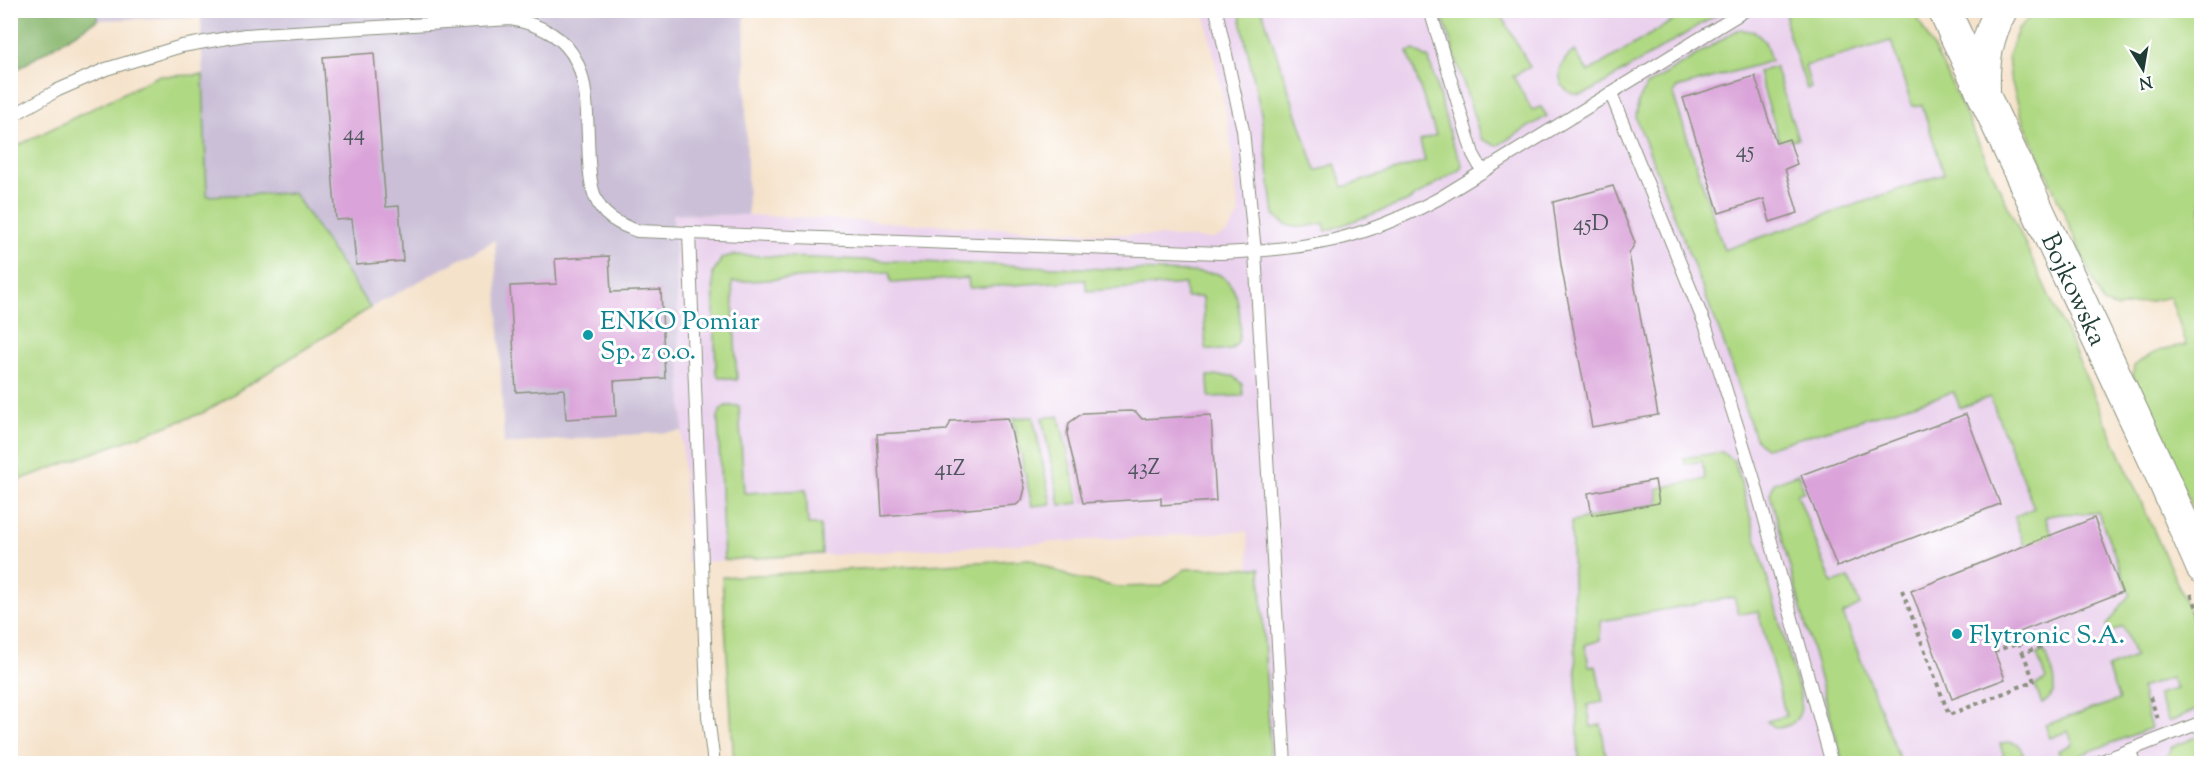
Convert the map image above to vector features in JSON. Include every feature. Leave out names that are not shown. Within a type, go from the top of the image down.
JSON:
[{"type":"street","name":"Bojkowska","points":[[1944,10],[2148,446],[2202,567]]},
{"type":"street","points":[[1984,93],[1983,66],[1987,40],[2001,10]]},
{"type":"lane","points":[[1216,10],[1243,130],[1256,252],[1285,764]]},
{"type":"lane","points":[[1430,10],[1470,146],[1483,172]]},
{"type":"lane","points":[[10,117],[58,90],[106,69],[182,46],[245,35],[511,19],[537,24],[557,34],[572,52],[581,72],[585,93],[590,177],[594,195],[604,211],[617,223],[637,231],[1220,254],[1256,252],[1325,244],[1398,220],[1483,172],[1746,10]]},
{"type":"lane","points":[[1611,94],[1706,327],[1753,476],[1832,764]]},
{"type":"lane","points":[[689,232],[708,717],[714,764]]},
{"type":"lane","points":[[2094,764],[2202,722]]},
{"type":"lane","points":[[2129,750],[2135,764]]},
{"type":"path","points":[[1902,590],[1949,715],[2034,681],[2019,642],[1994,652]]},
{"type":"path","points":[[2023,653],[2052,643]]},
{"type":"shaded area","points":[[97,11],[744,11],[748,215],[673,214],[683,431],[504,444],[495,240],[370,308],[294,193],[207,196],[201,17],[97,20]]},
{"type":"shaded area","points":[[1204,11],[1909,11],[2201,709],[2201,763],[1264,763],[1247,531],[687,563],[673,214],[748,215],[1214,239],[1227,233],[1239,214],[1227,116]]},
{"type":"green space","points":[[11,10],[97,11],[97,20],[11,73]]},
{"type":"green space","points":[[1239,11],[1262,11],[1316,171],[1335,164],[1343,187],[1425,161],[1420,141],[1436,135],[1408,52],[1414,50],[1429,59],[1452,142],[1462,164],[1461,169],[1406,202],[1326,231],[1324,223],[1296,227],[1279,220],[1274,214],[1261,113]]},
{"type":"green space","points":[[1441,11],[1499,11],[1530,67],[1513,76],[1532,110],[1541,107],[1547,116],[1497,146],[1481,139]]},
{"type":"green space","points":[[1689,11],[1723,11],[1589,92],[1571,93],[1565,89],[1561,82],[1562,66],[1575,51],[1588,72]]},
{"type":"green space","points":[[1787,11],[1914,11],[1947,74],[2068,337],[2201,637],[2201,707],[2169,722],[2157,694],[2177,689],[2171,678],[2141,688],[2151,728],[2062,762],[2058,751],[2073,744],[2068,731],[2050,738],[2045,725],[2119,700],[2107,668],[2135,657],[2123,626],[2110,633],[2107,625],[2130,594],[2098,512],[2045,517],[2053,536],[2025,547],[2014,517],[2034,508],[1990,397],[1960,408],[1954,392],[1765,448],[1755,438],[1722,338],[1636,118],[1638,103],[1646,86],[1737,30],[1754,31],[1765,42],[1771,61],[1677,88],[1673,94],[1724,250],[1944,174],[1922,105],[1912,106],[1891,41],[1805,66],[1811,88],[1807,89],[1786,26]]},
{"type":"green space","points":[[2036,11],[2201,11],[2201,527],[2133,376],[2134,366],[2147,357],[2165,349],[2187,345],[2170,297],[2118,308],[2103,303],[2022,117],[2010,77],[2008,55],[2018,30]]},
{"type":"green space","points":[[1775,67],[1798,139],[1780,142],[1758,72]]},
{"type":"green space","points":[[203,75],[207,196],[294,193],[370,308],[205,412],[11,483],[11,149],[158,76]]},
{"type":"green space","points":[[733,255],[1215,273],[1230,284],[1235,293],[1240,324],[1238,343],[1231,350],[1206,350],[1203,297],[1186,297],[1185,284],[1087,291],[1085,280],[969,288],[968,278],[891,283],[889,272],[732,282],[737,380],[719,377],[716,372],[713,273],[722,258]]},
{"type":"green space","points":[[1208,376],[1233,376],[1242,384],[1243,396],[1209,397]]},
{"type":"green space","points":[[726,406],[739,406],[744,493],[806,490],[808,525],[820,525],[822,554],[724,560],[718,418],[721,409]]},
{"type":"green space","points":[[1059,416],[1079,503],[1060,505],[1042,418]]},
{"type":"green space","points":[[1033,417],[1051,504],[1032,506],[1013,418]]},
{"type":"green space","points":[[1722,452],[1735,462],[1800,695],[1799,714],[1793,722],[1783,727],[1776,728],[1767,721],[1786,716],[1758,611],[1739,614],[1734,597],[1601,621],[1600,640],[1585,645],[1589,666],[1596,666],[1603,702],[1587,705],[1591,727],[1601,725],[1607,762],[1579,763],[1571,522],[1659,503],[1658,488],[1705,479],[1702,461],[1685,464],[1684,458]]},
{"type":"green space","points":[[1798,474],[1804,491],[1797,494],[1832,583],[1849,578],[1860,605],[1843,614],[1901,763],[1843,763],[1770,494],[1774,483]]},
{"type":"green space","points":[[1030,559],[1070,577],[1117,587],[1161,586],[1186,569],[1260,568],[1271,763],[734,763],[722,577]]},
{"type":"green space","points":[[2044,651],[2053,673],[2055,686],[2049,699],[2042,704],[2035,685],[2046,680],[2037,654]]},
{"type":"green space","points":[[2201,735],[2201,763],[2162,763],[2172,747]]},
{"type":"green space","points":[[2009,742],[2019,745],[2027,763],[1996,763],[2005,759],[2000,744]]},
{"type":"building","points":[[374,53],[386,207],[399,206],[403,261],[356,265],[352,219],[336,220],[323,57]]},
{"type":"building","points":[[1755,76],[1776,143],[1789,139],[1797,164],[1785,169],[1798,213],[1770,222],[1764,199],[1719,213],[1683,98]]},
{"type":"building","points":[[1613,186],[1635,243],[1629,254],[1658,415],[1592,427],[1561,265],[1553,202]]},
{"type":"building","name":"ENKO Pomiar Sp. z o.o.","points":[[609,256],[611,292],[661,290],[665,378],[614,381],[616,416],[566,419],[564,389],[516,392],[510,286],[557,284],[555,259]]},
{"type":"building","points":[[1136,412],[1142,419],[1211,415],[1216,501],[1161,505],[1161,498],[1083,503],[1067,434],[1069,423],[1083,413]]},
{"type":"building","points":[[1966,414],[2000,504],[1837,567],[1801,475]]},
{"type":"building","points":[[1008,418],[1025,488],[1022,500],[1016,505],[882,516],[877,434],[947,430],[951,421]]},
{"type":"building","points":[[1655,480],[1659,503],[1592,515],[1588,493]]},
{"type":"building","points":[[2094,518],[2122,592],[1991,643],[2005,679],[1952,699],[1911,591]]},
{"type":"place","name":"ENKO Pomiar Sp. z o.o.","points":[[588,335]]},
{"type":"place","name":"Flytronic S.A.","points":[[1957,634]]}]
